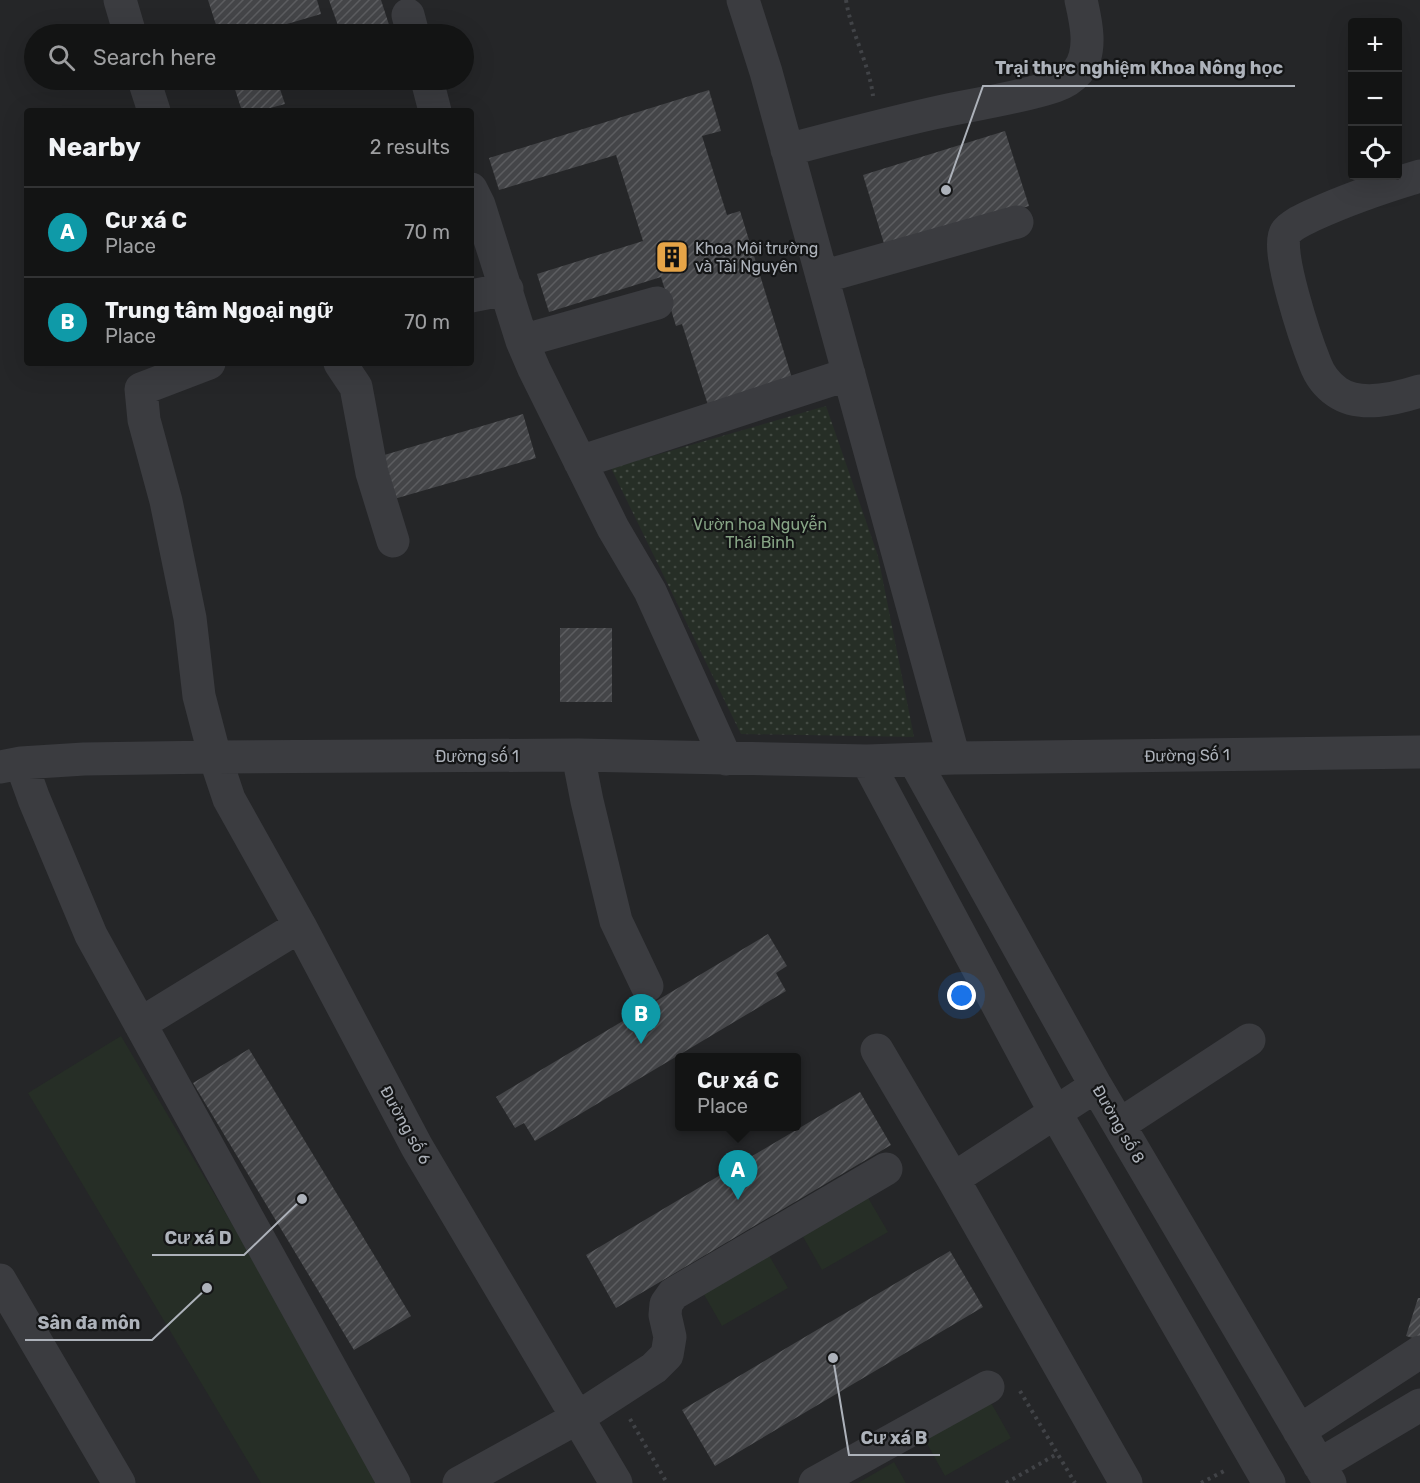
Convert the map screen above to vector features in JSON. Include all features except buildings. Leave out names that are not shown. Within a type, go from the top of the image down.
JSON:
[{"type":"street","points":[[120,0],[127,24]]},
{"type":"street","points":[[743,0],[766,72],[954,758]]},
{"type":"street","points":[[787,150],[877,126],[1033,92],[1069,80],[1081,66],[1088,32],[1081,0]]},
{"type":"street","points":[[147,90],[152,108]]},
{"type":"street","points":[[430,90],[434,108]]},
{"type":"street","points":[[1420,176],[1348,199],[1298,223],[1285,232],[1282,242],[1287,273],[1315,364],[1325,381],[1337,392],[1351,399],[1395,399],[1420,391]]},
{"type":"street","points":[[474,195],[507,289],[522,341],[534,369],[613,528],[650,591],[726,759]]},
{"type":"street","points":[[822,277],[1017,222]]},
{"type":"street","points":[[474,295],[507,289]]},
{"type":"street","points":[[522,341],[657,303]]},
{"type":"street","name":"Đường số 6","points":[[201,366],[141,389],[144,420],[166,501],[190,618],[199,696],[229,799],[300,926],[417,1147],[616,1483]]},
{"type":"street","points":[[342,366],[356,387],[372,473],[393,541]]},
{"type":"street","points":[[580,462],[849,374]]},
{"type":"street","name":"Đường Số 1","points":[[954,758],[1420,752]]},
{"type":"street","points":[[578,755],[586,801],[616,921],[647,986]]},
{"type":"street","name":"Đường số 1","points":[[11,765],[84,759],[215,757],[578,755],[867,761],[954,758]]},
{"type":"street","name":"Đường số 8","points":[[914,760],[1096,1086],[1325,1474]]},
{"type":"street","points":[[867,761],[1056,1114],[1269,1483]]},
{"type":"street","points":[[11,765],[34,799],[91,935],[394,1483]]},
{"type":"street","points":[[140,1024],[300,926]]},
{"type":"street","points":[[1119,1125],[1249,1040]]},
{"type":"street","points":[[877,1050],[1126,1483]]},
{"type":"street","points":[[953,1179],[1096,1086]]},
{"type":"street","points":[[479,1478],[654,1368],[667,1354],[670,1337],[665,1316],[666,1304],[673,1294],[886,1169]]},
{"type":"street","points":[[0,1280],[118,1483]]},
{"type":"street","points":[[1253,1455],[1420,1353]]},
{"type":"street","points":[[815,1483],[988,1387]]},
{"type":"street","points":[[1325,1474],[1420,1405]]},
{"type":"path","points":[[846,0],[849,18],[871,81],[877,126]]},
{"type":"path","points":[[608,1398],[626,1413],[668,1483]]},
{"type":"path","points":[[1006,1483],[1057,1454]]},
{"type":"shaded area","points":[[0,0],[1420,0],[1420,1483],[0,1483]]},
{"type":"green space","name":"Vườn hoa Nguyễn Thái Bình","points":[[826,406],[878,556],[914,737],[741,734],[611,468]]},
{"type":"green space","points":[[121,1036],[385,1483],[261,1483],[28,1093]]},
{"type":"green space","points":[[867,1196],[888,1232],[822,1270],[802,1235]]},
{"type":"green space","points":[[767,1252],[788,1288],[722,1326],[702,1291]]},
{"type":"green space","points":[[990,1401],[1011,1438],[945,1476],[925,1440]]},
{"type":"green space","points":[[894,1462],[906,1483],[858,1483]]},
{"type":"place","name":"Trại thực nghiệm Khoa Nông học","points":[[946,190]]},
{"type":"place","name":"Khoa Môi trường và Tài Nguyên","points":[[672,257]]},
{"type":"place","name":"Trung tâm Ngoại ngữ","points":[[641,1044]]},
{"type":"place","name":"Cư xá D","points":[[302,1199]]},
{"type":"place","name":"Cư xá C","points":[[738,1200]]},
{"type":"place","name":"Sân đa môn","points":[[207,1288]]},
{"type":"place","name":"Cư xá B","points":[[833,1358]]}]
